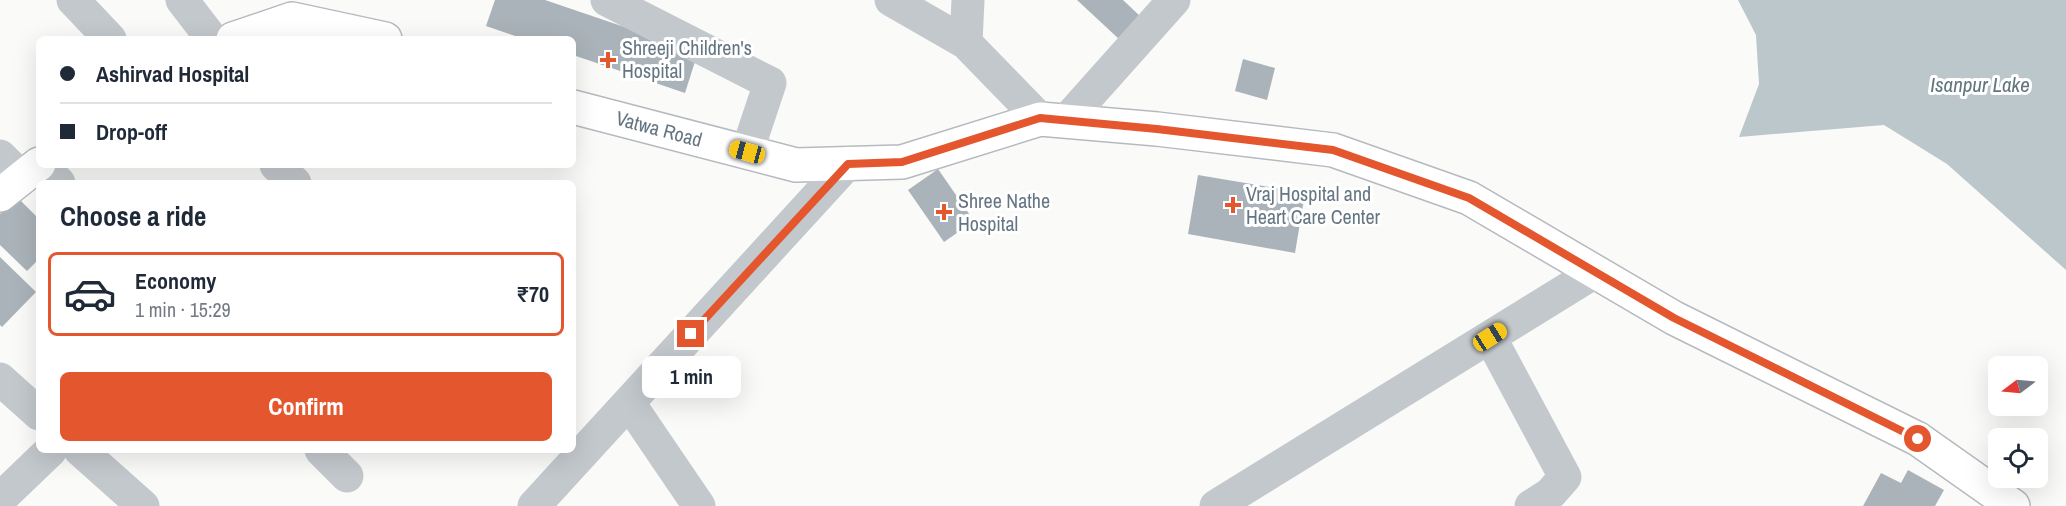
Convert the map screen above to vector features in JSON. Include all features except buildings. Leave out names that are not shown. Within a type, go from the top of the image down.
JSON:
[{"type":"main road","points":[[239,36],[290,10],[375,36]]},
{"type":"main road","name":"Vatwa Road","points":[[576,108],[796,165],[902,162],[1053,120],[1333,150],[1469,198],[1674,318],[1918,439],[2009,505]]},
{"type":"street","points":[[73,0],[107,36]]},
{"type":"street","points":[[182,0],[210,36]]},
{"type":"street","points":[[607,0],[770,83],[747,152]]},
{"type":"street","points":[[891,0],[966,44],[1053,120],[1174,0]]},
{"type":"street","points":[[966,44],[968,0]]},
{"type":"street","points":[[534,506],[848,164]]},
{"type":"street","points":[[279,168],[292,180]]},
{"type":"street","points":[[20,172],[48,180]]},
{"type":"street","points":[[1216,506],[1595,272]]},
{"type":"street","points":[[1490,337],[1565,477],[1546,502]]},
{"type":"street","points":[[0,379],[36,411]]},
{"type":"street","points":[[629,403],[699,506]]},
{"type":"street","points":[[0,499],[48,453]]},
{"type":"street","points":[[83,453],[143,506]]},
{"type":"street","points":[[324,453],[346,476]]},
{"type":"water","name":"Isanpur Lake","points":[[1738,0],[2066,0],[2066,270],[1947,164],[1884,125],[1739,137],[1759,84],[1756,35]]},
{"type":"place","name":"Shreeji Children's Hospital","points":[[608,60]]},
{"type":"place","name":"Vraj Hospital and Heart Care Center","points":[[1233,205]]},
{"type":"place","name":"Shree Nathe Hospital","points":[[944,212]]},
{"type":"route","points":[[691,334],[848,164],[902,162],[1040,118],[1333,150],[1469,198],[1674,318],[1918,439]]}]
